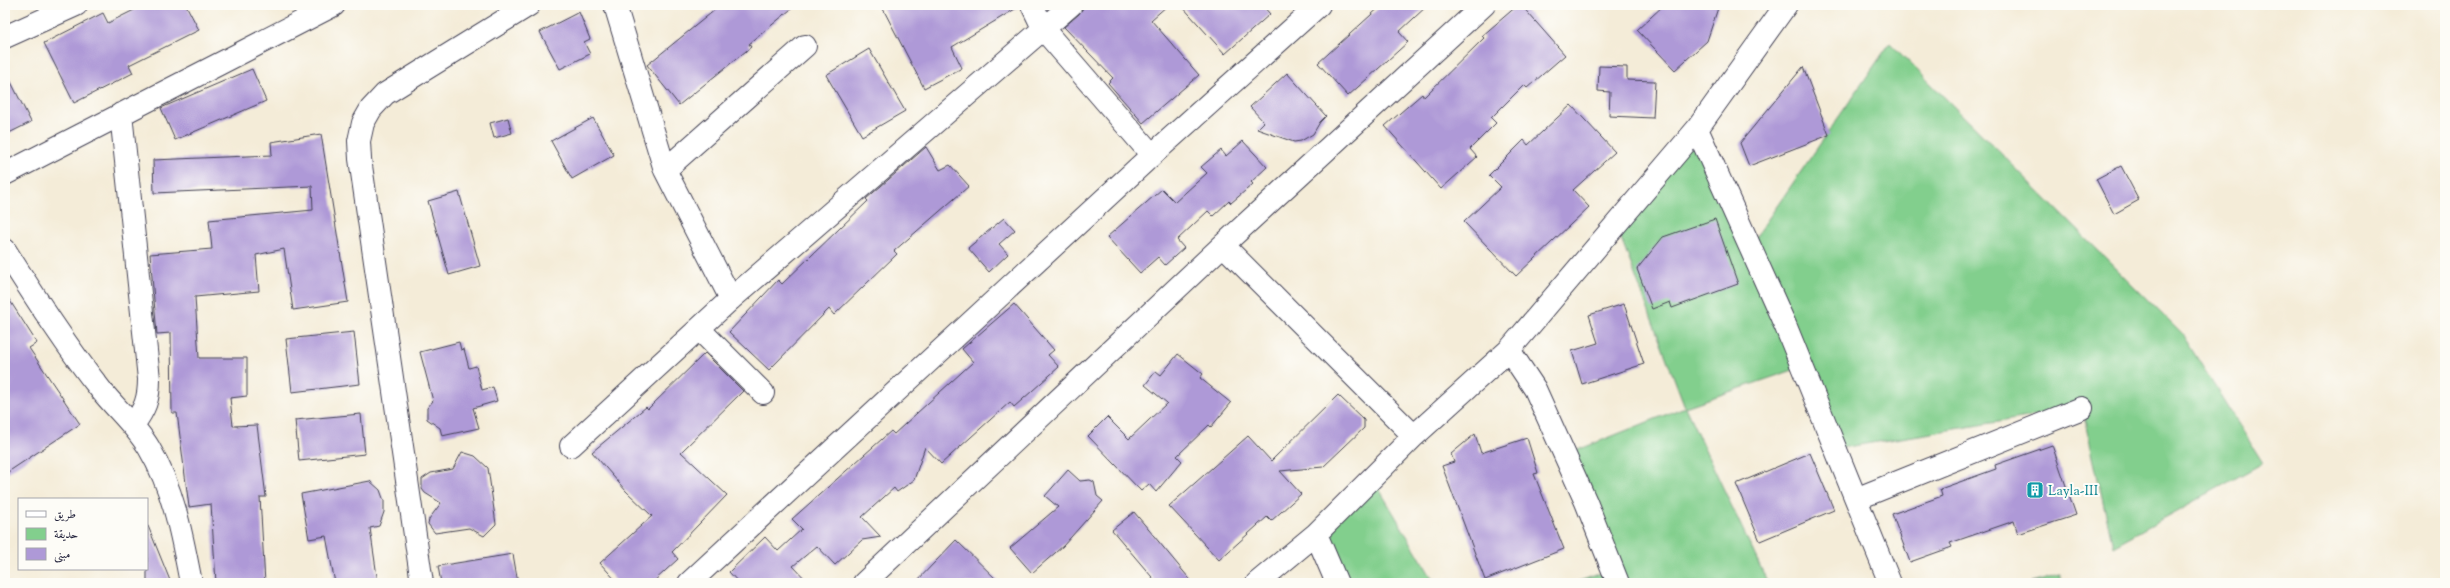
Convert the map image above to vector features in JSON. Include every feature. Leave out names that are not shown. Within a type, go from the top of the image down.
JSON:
[{"type":"street","points":[[5,37],[76,5]]},
{"type":"street","points":[[5,174],[334,5]]},
{"type":"street","points":[[422,583],[372,252],[359,141],[363,123],[371,109],[385,94],[530,5]]},
{"type":"street","points":[[615,5],[665,170],[731,299]]},
{"type":"street","points":[[1032,5],[1044,30],[1152,156]]},
{"type":"street","points":[[571,446],[731,299],[1044,30],[1071,5]]},
{"type":"street","points":[[689,583],[1152,156],[1319,5]]},
{"type":"street","points":[[864,583],[1223,245],[1484,5]]},
{"type":"street","points":[[1257,583],[1316,534],[1414,436],[1510,350],[1697,129],[1786,5]]},
{"type":"street","points":[[665,170],[805,46]]},
{"type":"street","points":[[121,114],[149,379],[149,397],[145,410],[133,425]]},
{"type":"street","points":[[1697,129],[1786,327],[1890,583]]},
{"type":"street","points":[[1223,245],[1414,436]]},
{"type":"street","points":[[5,250],[70,348],[101,390],[133,425],[149,448],[174,500],[191,583]]},
{"type":"street","points":[[698,329],[763,393]]},
{"type":"street","points":[[1510,350],[1535,389],[1586,502],[1618,583]]},
{"type":"street","points":[[1856,499],[2082,408]]},
{"type":"street","points":[[1316,534],[1337,583]]},
{"type":"green space","points":[[1890,43],[2182,334],[2263,463],[2113,546],[2082,408],[1835,449],[1802,367],[1685,407],[1616,225],[1697,129],[1750,245]]},
{"type":"green space","points":[[1685,407],[1768,583],[1574,583],[1613,569],[1565,455]]},
{"type":"green space","points":[[1372,477],[1435,583],[1337,583],[1316,534]]},
{"type":"green space","points":[[2060,575],[2063,583],[2031,583]]},
{"type":"building","points":[[144,5],[186,5],[199,30],[129,65],[133,73],[74,103],[44,43],[103,13],[108,23]]},
{"type":"building","points":[[721,5],[796,5],[749,44],[751,47],[679,105],[647,65]]},
{"type":"building","points":[[881,5],[1020,6],[952,47],[962,68],[924,88]]},
{"type":"building","points":[[1085,5],[1168,5],[1151,20],[1199,75],[1143,123],[1108,83],[1113,78],[1064,27],[1079,14]]},
{"type":"building","points":[[1181,5],[1262,5],[1270,14],[1225,54]]},
{"type":"building","points":[[1382,5],[1428,5],[1399,32],[1408,42],[1348,96],[1318,63]]},
{"type":"building","points":[[1518,5],[1521,5],[1565,55],[1527,88],[1524,85],[1491,118],[1496,123],[1470,149],[1477,157],[1441,189],[1385,126],[1422,94],[1424,97],[1484,38],[1482,36]]},
{"type":"building","points":[[1664,5],[1719,5],[1707,41],[1675,70],[1637,30]]},
{"type":"building","points":[[579,12],[590,39],[584,42],[590,54],[560,69],[540,32]]},
{"type":"building","points":[[869,49],[905,111],[862,136],[826,75]]},
{"type":"building","points":[[1599,66],[1627,67],[1627,80],[1655,81],[1653,118],[1609,116],[1610,92],[1598,91]]},
{"type":"building","points":[[1803,67],[1829,135],[1749,166],[1740,143]]},
{"type":"building","points":[[252,69],[266,101],[175,140],[161,108]]},
{"type":"building","points":[[5,70],[31,122],[5,135]]},
{"type":"building","points":[[1287,73],[1326,116],[1320,122],[1313,134],[1301,141],[1294,142],[1257,129],[1264,122],[1250,107]]},
{"type":"building","points":[[1571,105],[1615,152],[1573,190],[1589,207],[1516,276],[1464,222],[1501,187],[1489,175],[1524,140],[1528,145]]},
{"type":"building","points":[[508,118],[512,133],[494,138],[490,123]]},
{"type":"building","points":[[593,118],[614,155],[572,179],[551,141]]},
{"type":"building","points":[[321,134],[348,302],[293,310],[284,249],[256,255],[259,291],[195,297],[199,358],[247,358],[247,396],[230,398],[233,426],[257,425],[266,497],[260,497],[265,583],[216,583],[211,504],[189,507],[177,413],[172,413],[171,333],[157,334],[150,254],[212,249],[209,220],[313,210],[312,186],[154,193],[153,160],[272,155],[271,142]]},
{"type":"building","points":[[1243,141],[1267,167],[1251,182],[1253,184],[1231,203],[1229,201],[1213,216],[1208,211],[1177,240],[1184,248],[1165,265],[1158,257],[1140,273],[1107,237],[1162,189],[1175,202],[1207,173],[1201,167],[1221,150],[1226,156]]},
{"type":"building","points":[[926,147],[940,170],[950,165],[969,186],[894,251],[897,254],[834,315],[829,309],[769,370],[729,332],[778,280],[782,284],[868,201],[866,199]]},
{"type":"building","points":[[2121,166],[2139,200],[2114,214],[2096,179]]},
{"type":"building","points":[[459,192],[480,266],[449,275],[428,201]]},
{"type":"building","points":[[1004,218],[1015,230],[999,244],[1008,254],[989,272],[968,248]]},
{"type":"building","points":[[1715,219],[1738,284],[1672,308],[1670,302],[1652,309],[1637,269],[1663,237]]},
{"type":"building","points":[[5,293],[37,343],[29,348],[80,424],[5,474]]},
{"type":"building","points":[[1014,304],[1054,350],[1048,355],[1059,367],[1014,407],[1010,402],[941,464],[925,447],[914,480],[897,492],[894,488],[862,517],[881,537],[862,540],[835,565],[817,546],[793,566],[809,583],[739,583],[729,572],[765,537],[778,551],[802,529],[792,519],[891,431],[894,434],[973,362],[962,349]]},
{"type":"building","points":[[1624,304],[1644,364],[1582,384],[1572,351],[1598,343],[1589,315]]},
{"type":"building","points":[[354,332],[360,384],[292,392],[286,339]]},
{"type":"building","points":[[459,342],[461,350],[464,349],[469,368],[476,366],[482,390],[493,387],[497,401],[473,408],[479,428],[442,436],[440,428],[427,419],[427,408],[433,401],[420,352]]},
{"type":"building","points":[[705,353],[743,391],[681,452],[727,495],[672,552],[678,559],[652,583],[618,583],[600,563],[652,516],[626,491],[592,452],[646,407],[648,409]]},
{"type":"building","points":[[1178,354],[1203,374],[1200,378],[1231,403],[1211,427],[1209,425],[1177,456],[1182,461],[1156,492],[1149,484],[1141,491],[1088,436],[1107,417],[1129,439],[1167,403],[1145,385],[1156,371],[1161,375]]},
{"type":"building","points":[[1338,395],[1364,420],[1364,428],[1323,467],[1280,471],[1301,494],[1271,521],[1267,517],[1219,560],[1169,506],[1248,436],[1271,461]]},
{"type":"building","points":[[361,414],[365,454],[299,461],[295,420]]},
{"type":"building","points":[[1475,434],[1481,453],[1527,438],[1538,473],[1534,474],[1564,549],[1485,580],[1442,466],[1454,462],[1451,454]]},
{"type":"building","points":[[2052,445],[2076,515],[2018,534],[2014,521],[1950,543],[1952,547],[1910,562],[1892,514],[1942,496],[1940,489],[1996,469],[1995,465]]},
{"type":"building","points":[[462,452],[475,456],[488,468],[496,524],[484,536],[469,528],[435,533],[428,524],[429,519],[441,503],[425,493],[422,489],[422,479],[431,473],[453,469]]},
{"type":"building","points":[[1810,453],[1834,510],[1760,541],[1736,484]]},
{"type":"building","points":[[1068,470],[1080,481],[1090,480],[1094,482],[1097,496],[1103,501],[1063,546],[1032,573],[1010,548],[1058,507],[1045,496]]},
{"type":"building","points":[[370,481],[380,490],[384,501],[384,512],[379,526],[370,528],[378,583],[335,583],[326,536],[309,539],[301,494]]},
{"type":"building","points":[[1134,512],[1193,583],[1157,583],[1112,530]]},
{"type":"building","points":[[148,526],[171,583],[147,583],[148,570]]},
{"type":"building","points":[[956,540],[1000,583],[915,583]]},
{"type":"building","points":[[513,554],[518,583],[441,583],[438,566]]},
{"type":"place","name":"Layla-III","points":[[2035,490]]}]
